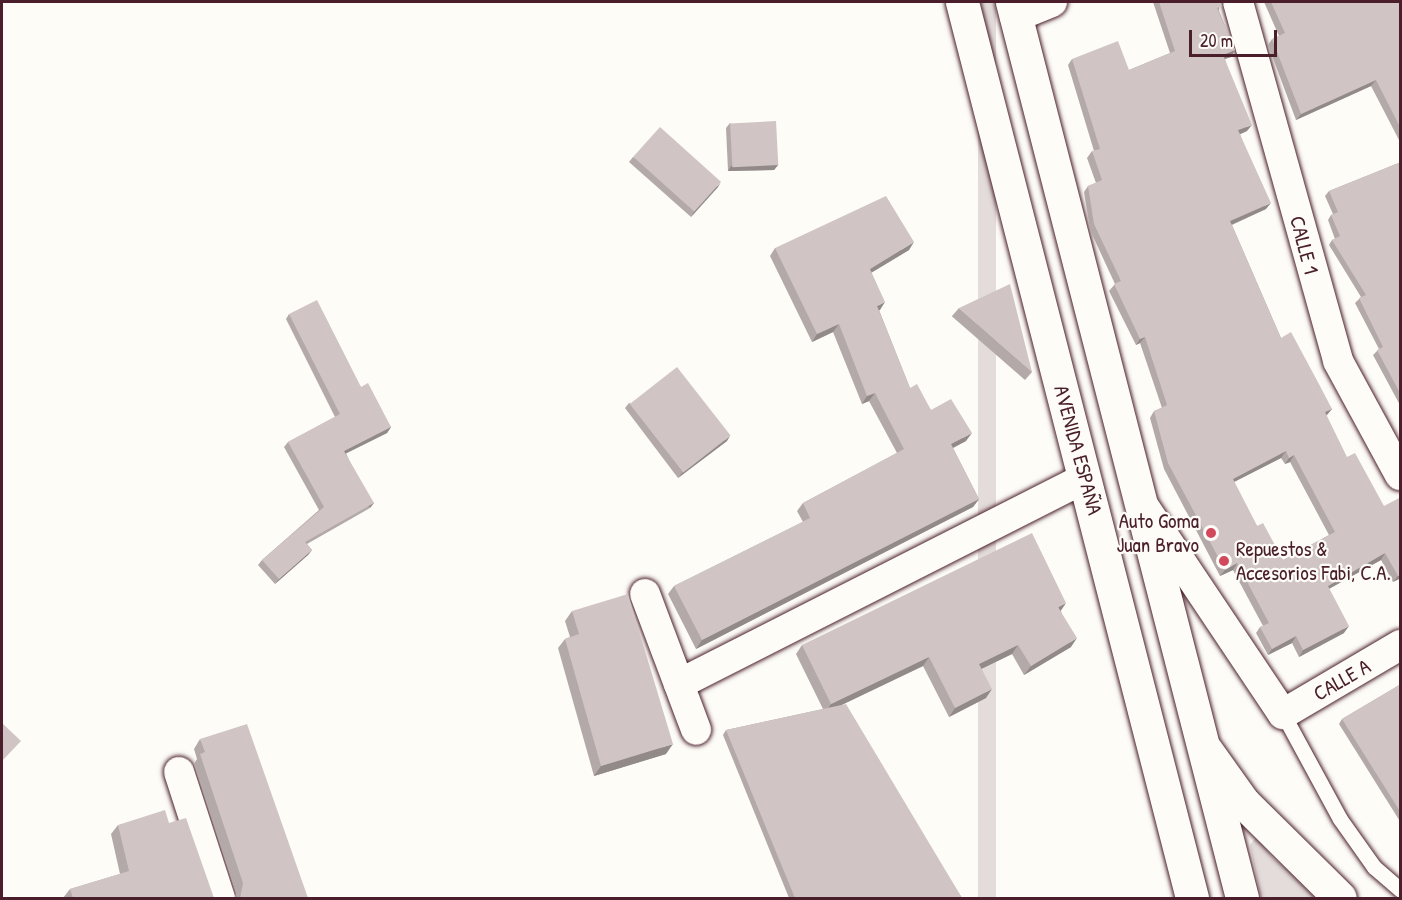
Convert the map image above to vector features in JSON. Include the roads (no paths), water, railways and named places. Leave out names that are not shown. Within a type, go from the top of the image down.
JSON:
[{"type":"main road","name":"AVENIDA ESPAÑA","points":[[962,2],[1192,898]]},
{"type":"main road","points":[[1014,9],[1206,750],[1242,898]]},
{"type":"main road","points":[[1206,750],[1244,802],[1340,898]]},
{"type":"street","points":[[1014,9],[1052,2]]},
{"type":"street","name":"CALLE 1","points":[[1239,2],[1338,361],[1401,475]]},
{"type":"street","points":[[679,684],[1085,478]]},
{"type":"street","points":[[1141,503],[1283,714]]},
{"type":"street","points":[[645,594],[696,730]]},
{"type":"street","name":"CALLE A","points":[[1283,714],[1401,645]]},
{"type":"street","points":[[179,772],[220,898]]},
{"type":"lane","points":[[1283,714],[1340,819],[1374,867],[1401,890]]},
{"type":"place","name":"Auto Goma Juan Bravo","points":[[1211,533]]},
{"type":"place","name":"Repuestos & Accesorios Fabi, C.A.","points":[[1224,561]]}]
